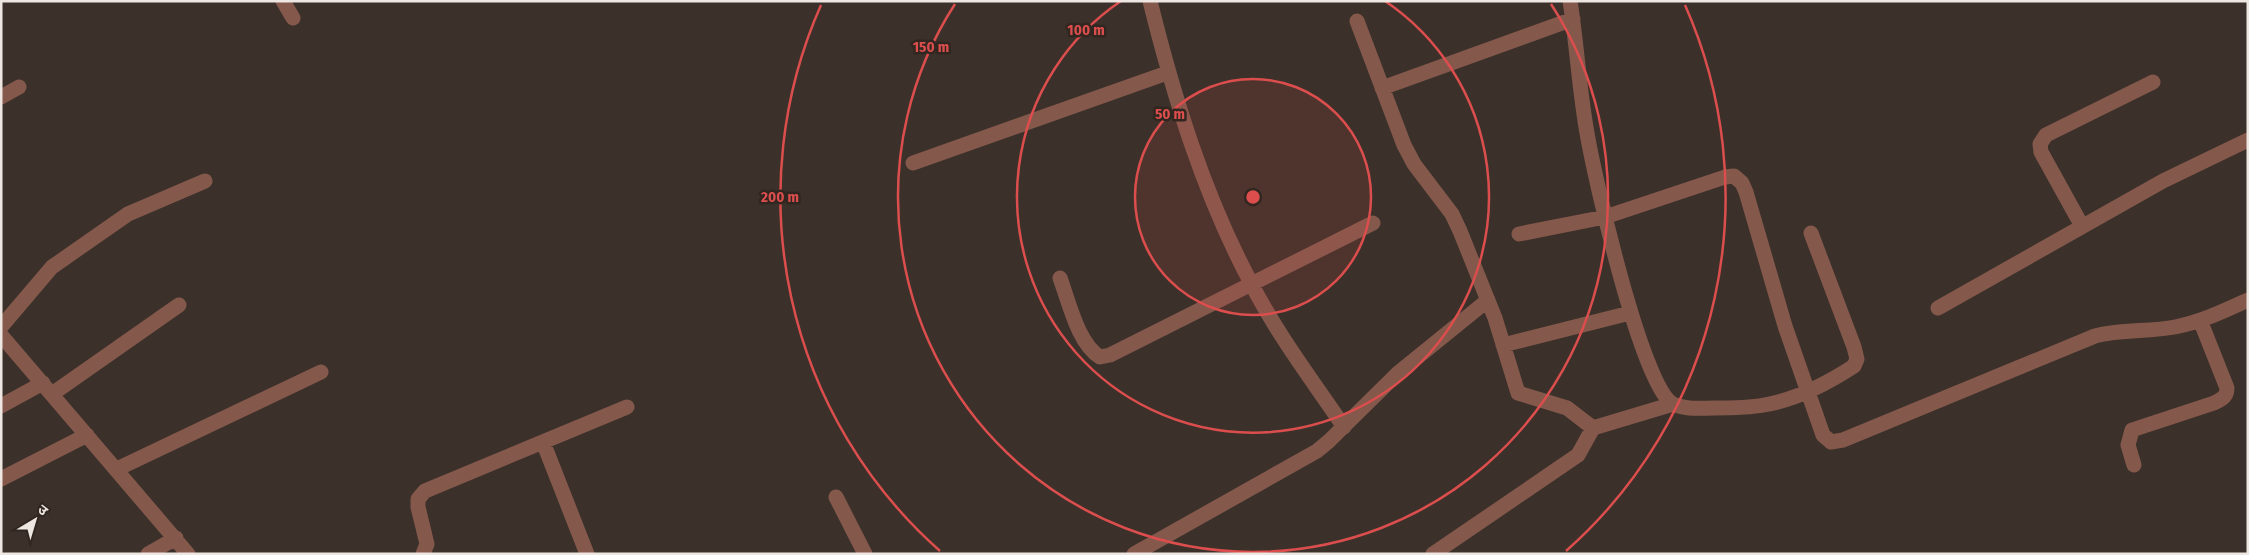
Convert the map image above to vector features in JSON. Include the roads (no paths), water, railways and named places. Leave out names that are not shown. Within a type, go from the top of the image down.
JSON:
[{"type":"street","points":[[283,1],[293,18]]},
{"type":"street","points":[[1150,1],[1167,73],[1234,250],[1252,286],[1344,427]]},
{"type":"street","points":[[1570,1],[1586,132],[1605,217],[1630,314],[1657,384],[1664,396],[1673,404],[1691,409],[1764,405],[1807,390],[1854,366],[1857,359],[1812,233]]},
{"type":"street","points":[[1382,88],[1573,19]]},
{"type":"street","points":[[1357,21],[1404,145],[1414,164],[1452,214],[1488,300],[1518,392],[1567,408],[1593,428]]},
{"type":"street","points":[[913,164],[1167,73]]},
{"type":"street","points":[[2082,226],[2042,152],[2040,144],[2046,135],[2152,82]]},
{"type":"street","points":[[1,97],[19,87]]},
{"type":"street","points":[[1938,308],[2163,181],[2248,140]]},
{"type":"street","points":[[1519,234],[1605,217],[1725,177],[1734,176],[1742,182],[1785,326],[1823,435],[1831,442],[2094,336],[2114,331],[2173,327],[2200,320],[2248,300]]},
{"type":"street","points":[[1,327],[52,267],[128,214],[205,181]]},
{"type":"street","points":[[1060,278],[1084,342],[1091,351],[1100,357],[1110,355],[1252,286],[1372,223]]},
{"type":"street","points":[[1134,554],[1317,451],[1398,373],[1488,300]]},
{"type":"street","points":[[1,406],[48,389],[179,305]]},
{"type":"street","points":[[1503,345],[1630,314]]},
{"type":"street","points":[[2134,465],[2128,445],[2132,430],[2214,403],[2222,399],[2227,393],[2227,388],[2200,320]]},
{"type":"street","points":[[1,335],[188,554]]},
{"type":"street","points":[[117,469],[321,372]]},
{"type":"street","points":[[1433,554],[1578,455],[1593,428],[1673,404]]},
{"type":"street","points":[[422,554],[427,544],[418,507],[418,499],[425,492],[627,407]]},
{"type":"street","points":[[1,478],[87,435]]},
{"type":"street","points":[[543,442],[587,554]]},
{"type":"street","points":[[836,497],[865,554]]},
{"type":"street","points":[[148,554],[176,538]]}]
